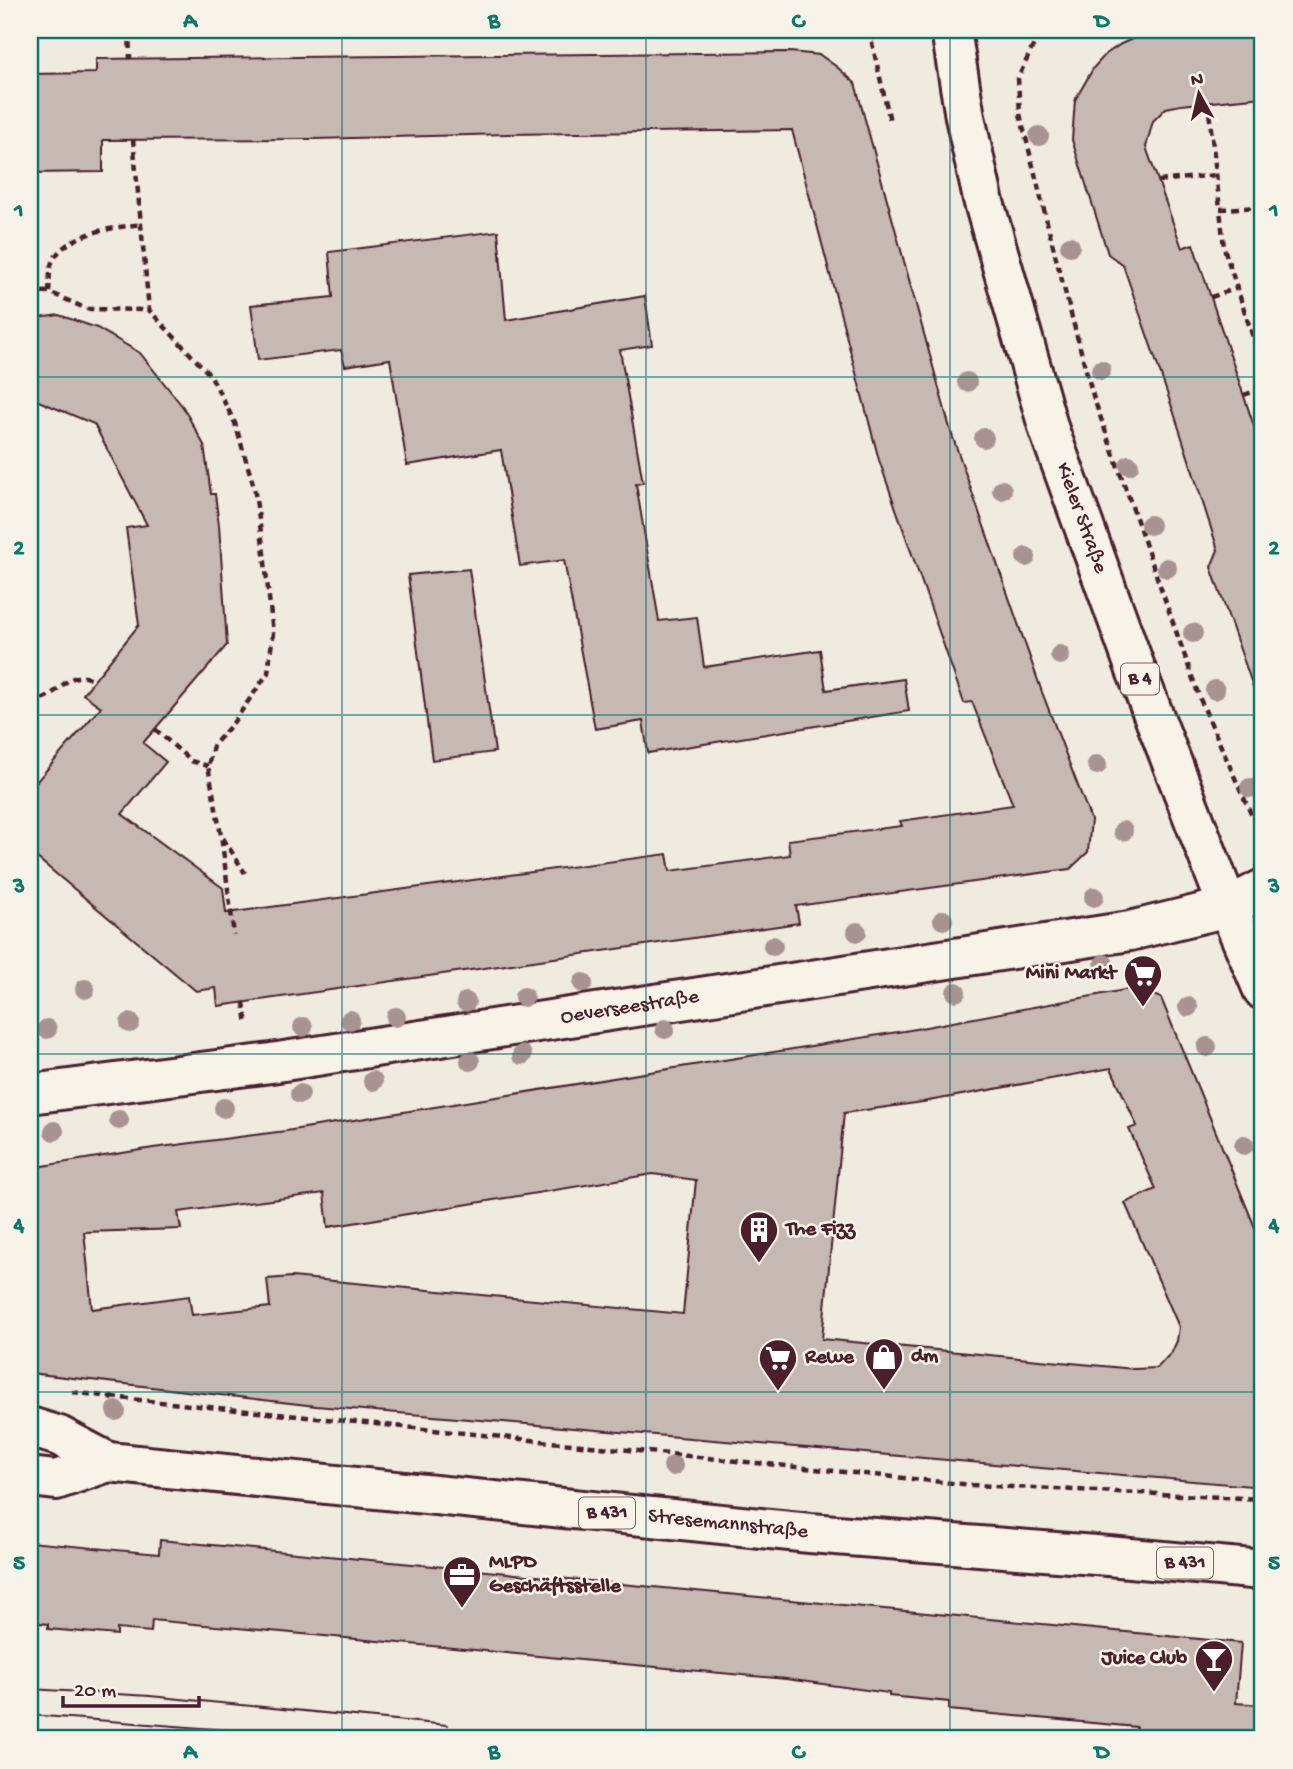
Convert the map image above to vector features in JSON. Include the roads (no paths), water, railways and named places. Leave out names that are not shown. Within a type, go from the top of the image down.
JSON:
[{"type":"main road","name":"Kieler Straße","points":[[951,30],[982,199],[1049,430],[1136,670],[1263,990]]},
{"type":"main road","name":"Oeverseestraße","points":[[30,1094],[261,1065],[1117,933],[1228,907],[1263,889]]},
{"type":"main road","name":"Stresemannstraße","points":[[30,1427],[59,1436],[108,1462],[824,1535],[1080,1553],[1263,1570]]},
{"type":"main road","name":"Stresemannstraße","points":[[30,1477],[56,1480],[108,1462]]},
{"type":"tram line","points":[[30,1689],[150,1696],[447,1725]]},
{"type":"tram line","points":[[30,1715],[347,1739]]},
{"type":"place","name":"Mini Markt","points":[[1143,1008]]},
{"type":"place","name":"The Fizz","points":[[759,1264]]},
{"type":"place","name":"dm","points":[[884,1391]]},
{"type":"place","name":"Rewe","points":[[778,1392]]},
{"type":"place","name":"MLPD Geschäftsstelle","points":[[462,1609]]},
{"type":"place","name":"Juice Club","points":[[1214,1693]]}]
